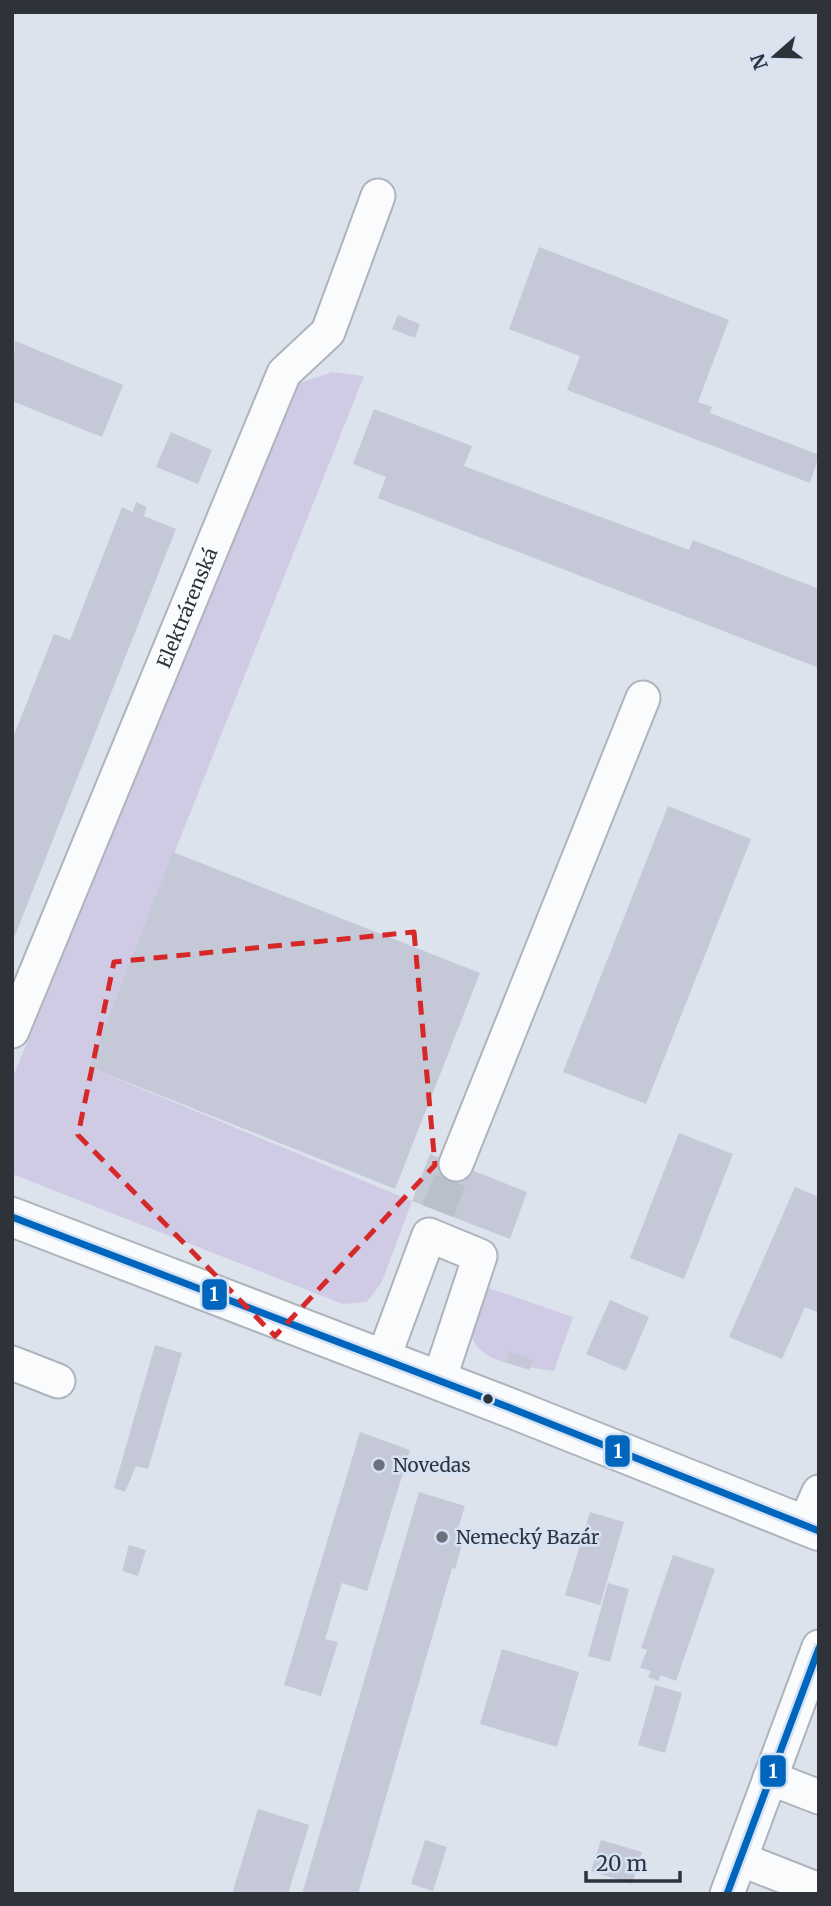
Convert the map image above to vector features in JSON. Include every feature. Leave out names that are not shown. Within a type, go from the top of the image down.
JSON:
[{"type":"main road","points":[[12,1217],[439,1380],[814,1516]]},
{"type":"lane","name":"Elektrárenská","points":[[12,1031],[284,373],[328,332],[379,196]]},
{"type":"lane","points":[[456,1164],[643,698]]},
{"type":"lane","points":[[383,1359],[434,1223],[480,1256],[439,1380]]},
{"type":"lane","points":[[12,1363],[58,1381]]},
{"type":"lane","points":[[727,1894],[819,1647]]},
{"type":"lane","points":[[770,1778],[819,1797]]},
{"type":"lane","points":[[740,1859],[819,1890]]},
{"type":"highlighted area","points":[[414,932],[435,1165],[275,1336],[78,1135],[114,962]]},
{"type":"shaded area","points":[[332,372],[364,376],[89,1067],[412,1201],[382,1282],[367,1302],[343,1304],[12,1174],[12,1079],[298,384]]},
{"type":"shaded area","points":[[483,1286],[573,1317],[554,1371],[500,1361],[478,1347],[472,1336],[470,1322]]},
{"type":"building","points":[[539,247],[729,320],[698,402],[712,407],[710,413],[819,455],[810,483],[567,390],[580,356],[509,329]]},
{"type":"building","points":[[398,315],[420,324],[415,338],[392,329]]},
{"type":"building","points":[[15,341],[123,385],[102,437],[12,401]]},
{"type":"building","points":[[374,409],[472,446],[464,466],[689,550],[693,540],[819,589],[819,668],[378,498],[386,477],[353,464]]},
{"type":"building","points":[[171,432],[212,450],[198,484],[156,467]]},
{"type":"building","points":[[136,502],[147,507],[144,516],[176,529],[12,943],[12,740],[54,634],[70,640],[122,507],[133,512]]},
{"type":"building","points":[[668,806],[751,839],[646,1104],[563,1072]]},
{"type":"building","points":[[173,852],[480,973],[395,1189],[89,1067]]},
{"type":"building","points":[[679,1133],[733,1154],[684,1279],[630,1258]]},
{"type":"building","points":[[430,1154],[527,1192],[510,1239],[412,1201]]},
{"type":"building","points":[[795,1187],[819,1197],[819,1313],[805,1307],[782,1359],[729,1337]]},
{"type":"building","points":[[610,1300],[649,1317],[626,1371],[586,1354]]},
{"type":"building","points":[[155,1345],[182,1353],[148,1469],[136,1466],[125,1492],[114,1488]]},
{"type":"building","points":[[509,1351],[533,1360],[529,1370],[505,1362]]},
{"type":"building","points":[[360,1432],[410,1450],[367,1591],[342,1583],[325,1639],[338,1642],[321,1696],[284,1685]]},
{"type":"building","points":[[419,1492],[465,1506],[458,1529],[466,1531],[455,1569],[452,1568],[358,1894],[302,1894]]},
{"type":"building","points":[[590,1512],[624,1522],[600,1605],[565,1595]]},
{"type":"building","points":[[129,1545],[146,1550],[138,1576],[122,1571]]},
{"type":"building","points":[[673,1555],[715,1569],[676,1681],[660,1675],[659,1681],[648,1677],[651,1671],[640,1668],[647,1650],[641,1648]]},
{"type":"building","points":[[608,1583],[629,1589],[610,1662],[588,1656]]},
{"type":"building","points":[[502,1649],[579,1672],[557,1747],[480,1724]]},
{"type":"building","points":[[655,1685],[682,1693],[665,1753],[638,1745]]},
{"type":"building","points":[[258,1809],[309,1825],[288,1894],[232,1894]]},
{"type":"building","points":[[425,1840],[447,1847],[433,1891],[411,1884]]},
{"type":"building","points":[[601,1840],[642,1852],[632,1884],[591,1871]]},
{"type":"tunnel","points":[[438,1211],[456,1164]]},
{"type":"transit line","name":"1","points":[[12,1217],[513,1409],[819,1531]]},
{"type":"transit line","name":"1","points":[[727,1894],[819,1648]]},
{"type":"place","name":"Novedas","points":[[379,1465]]},
{"type":"place","name":"Nemecký Bazár","points":[[442,1537]]}]
